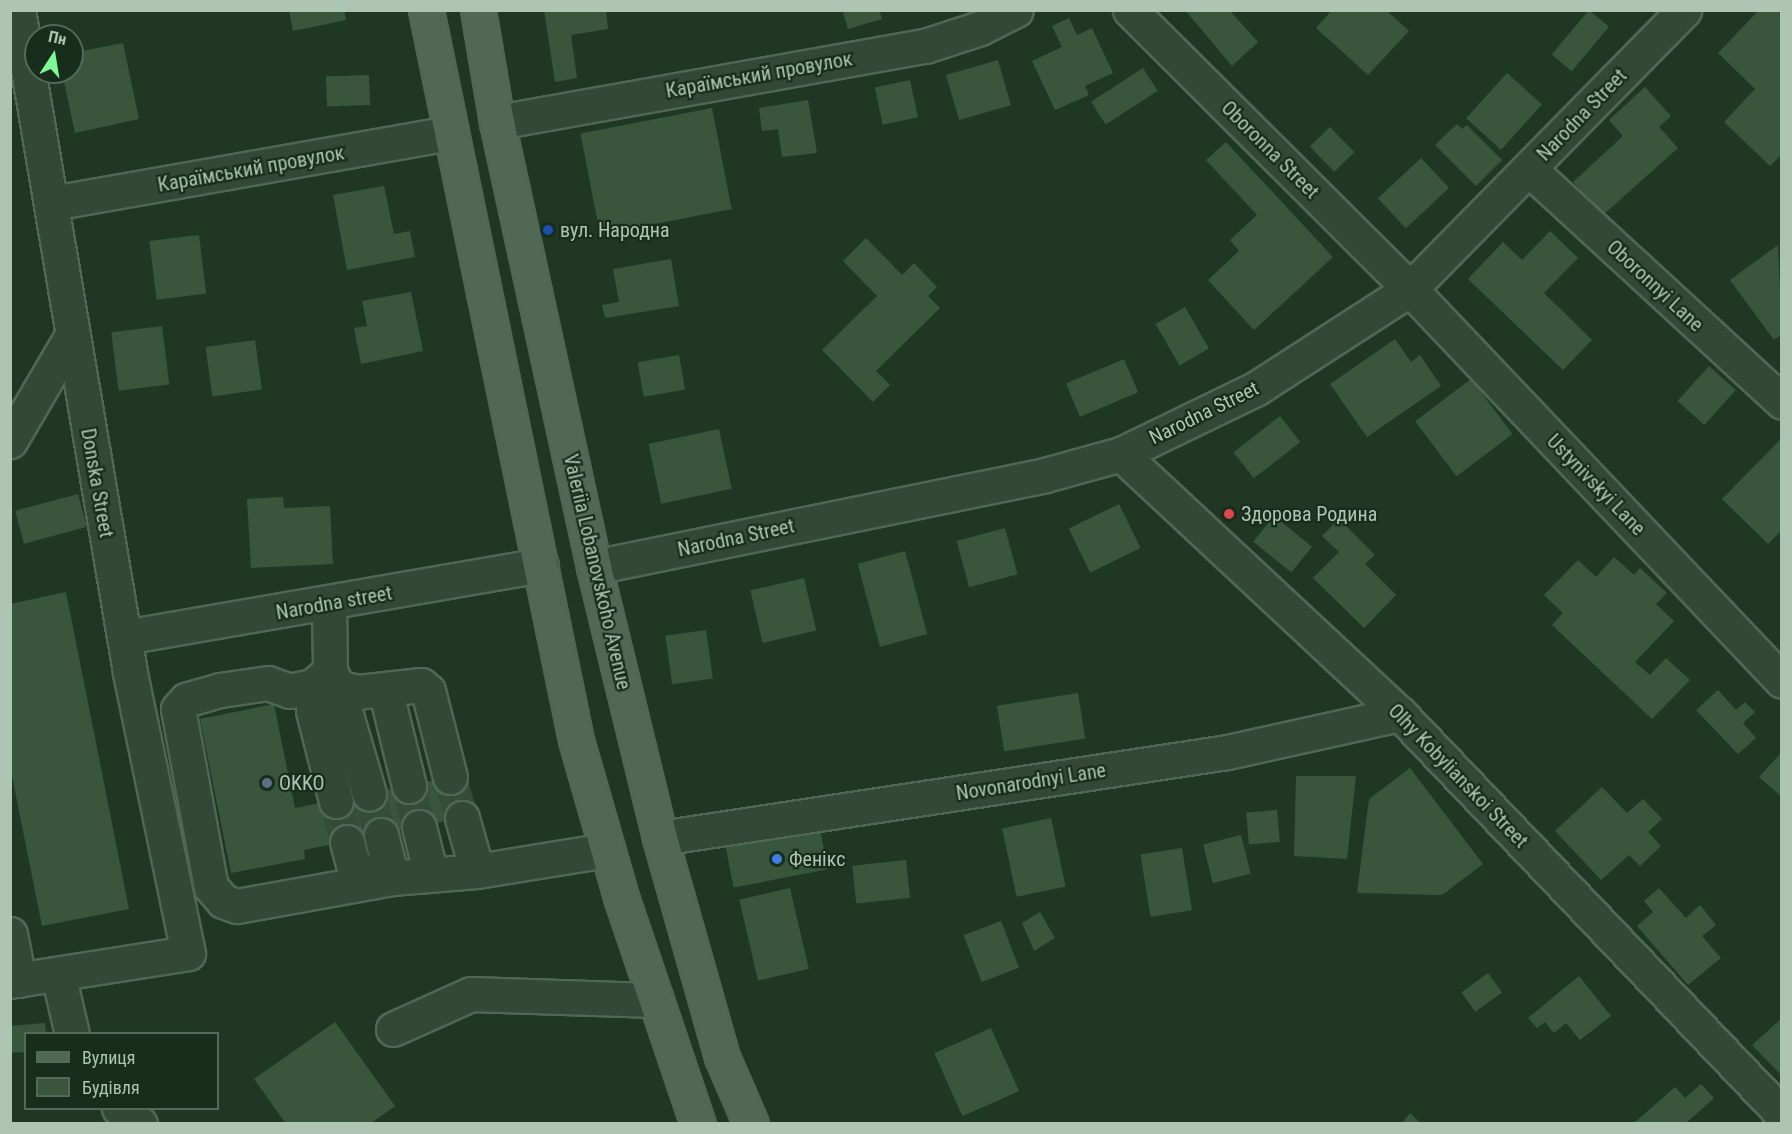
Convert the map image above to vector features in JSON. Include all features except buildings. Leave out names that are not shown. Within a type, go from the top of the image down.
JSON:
[{"type":"main road","points":[[426,10],[449,133],[542,565],[576,740],[606,850],[698,1124]]},
{"type":"main road","name":"Valeriia Lobanovskoho Avenue","points":[[478,10],[497,122],[594,567],[660,838],[722,1057],[751,1124]]},
{"type":"street","name":"Donska Street","points":[[18,10],[54,203],[71,337],[125,637],[188,954],[58,974]]},
{"type":"street","name":"Караїмський провулок","points":[[497,122],[925,46],[980,28],[1016,10]]},
{"type":"street","name":"Oboronna Street","points":[[1130,10],[1410,289]]},
{"type":"street","name":"Narodna Street","points":[[594,567],[1045,475],[1121,454],[1257,387],[1410,289],[1684,10]]},
{"type":"street","name":"Караїмський провулок","points":[[54,203],[449,133]]},
{"type":"street","name":"Oboronnyi Lane","points":[[1528,169],[1778,393]]},
{"type":"street","name":"Ustynivskyi Lane","points":[[1410,289],[1782,681]]},
{"type":"street","points":[[10,441],[71,337]]},
{"type":"street","name":"Olhy Kobylianskoi Street","points":[[1121,454],[1400,714],[1782,1114]]},
{"type":"street","name":"Narodna street","points":[[125,637],[329,604],[542,565]]},
{"type":"street","points":[[329,604],[334,679],[369,794]]},
{"type":"street","points":[[334,679],[313,711],[336,801]]},
{"type":"street","points":[[450,777],[428,691],[421,685],[358,692],[334,679],[290,691],[268,683],[220,690],[186,700],[178,709],[211,887],[223,901],[237,906],[392,878],[477,871],[606,850]]},
{"type":"street","points":[[385,689],[409,786]]},
{"type":"street","name":"Novonarodnyi Lane","points":[[660,838],[1227,752],[1400,714]]},
{"type":"street","points":[[462,818],[477,871]]},
{"type":"street","points":[[419,827],[431,875]]},
{"type":"street","points":[[381,835],[392,878]]},
{"type":"street","points":[[347,842],[353,864],[362,871],[392,878]]},
{"type":"street","points":[[10,934],[15,981],[58,974],[72,1032]]},
{"type":"street","points":[[393,1029],[471,994],[656,1000]]},
{"type":"street","points":[[122,1110],[140,1124]]},
{"type":"tunnel","points":[[450,777],[462,818]]},
{"type":"tunnel","points":[[409,786],[419,827]]},
{"type":"tunnel","points":[[369,794],[381,835]]},
{"type":"tunnel","points":[[336,801],[347,842]]},
{"type":"place","name":"вул. Народна","points":[[548,230]]},
{"type":"place","name":"Здорова Родина","points":[[1229,514]]},
{"type":"place","name":"OKKO","points":[[267,783]]},
{"type":"place","name":"Фенікс","points":[[777,859]]}]
